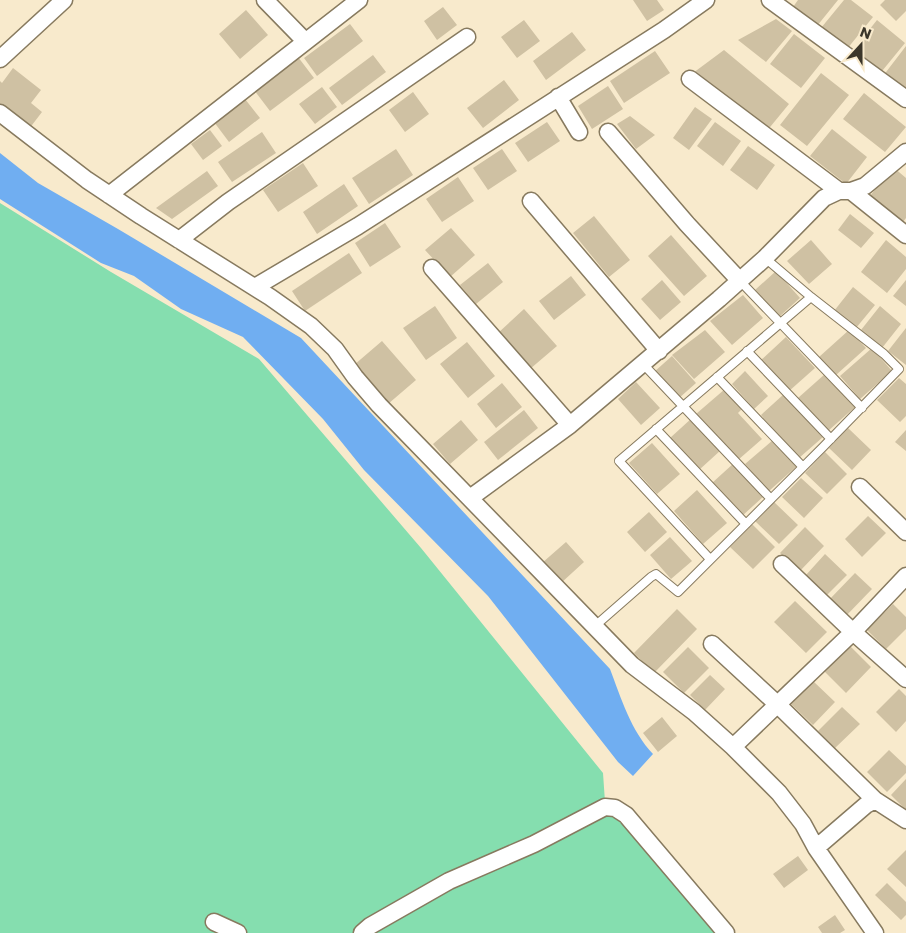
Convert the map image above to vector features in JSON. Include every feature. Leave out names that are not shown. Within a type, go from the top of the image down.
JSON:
[{"type":"street","points":[[0,59],[64,0]]},
{"type":"street","points":[[265,0],[305,41]]},
{"type":"street","points":[[109,194],[359,0]]},
{"type":"street","points":[[255,287],[358,226],[664,30],[706,0]]},
{"type":"street","points":[[770,0],[906,99]]},
{"type":"street","points":[[178,240],[228,202],[466,37]]},
{"type":"street","points":[[690,79],[906,234]]},
{"type":"street","points":[[558,97],[579,132]]},
{"type":"street","points":[[0,113],[86,180],[255,287],[311,326],[335,350],[355,378],[379,405],[632,665],[694,712],[733,747],[779,793],[803,824],[816,848],[875,933]]},
{"type":"street","points":[[608,132],[687,224],[740,281]]},
{"type":"street","points":[[470,498],[570,425],[643,364],[740,281],[824,198],[865,186],[906,152]]},
{"type":"street","points":[[531,201],[659,350]]},
{"type":"street","points":[[432,268],[570,425]]},
{"type":"street","points":[[860,486],[906,532]]},
{"type":"street","points":[[782,564],[853,632],[906,679]]},
{"type":"street","points":[[733,747],[853,632],[906,576]]},
{"type":"street","points":[[712,644],[777,704],[875,800],[906,820]]},
{"type":"street","points":[[816,848],[866,805],[875,800]]},
{"type":"street","points":[[362,933],[370,926],[439,886],[541,841],[605,808],[616,808],[626,815],[726,933]]},
{"type":"street","points":[[214,922],[238,933]]},
{"type":"lane","points":[[595,626],[656,574],[678,592],[899,369],[884,354],[811,298],[765,258]]},
{"type":"lane","points":[[740,281],[862,408]]},
{"type":"lane","points":[[710,559],[619,461],[780,322],[811,298]]},
{"type":"lane","points":[[747,351],[831,439]]},
{"type":"lane","points":[[643,364],[772,498]]},
{"type":"lane","points":[[717,377],[803,467]]},
{"type":"lane","points":[[656,429],[746,524]]},
{"type":"green space","points":[[0,203],[111,272],[259,359],[421,548],[603,773],[605,802],[716,933],[0,933]]},
{"type":"water","points":[[0,153],[38,183],[301,338],[610,669],[633,725],[653,754],[633,776],[618,762],[488,596],[364,470],[323,419],[243,337],[181,309],[134,276],[101,263],[0,199]]},
{"type":"building","points":[[633,0],[657,0],[664,10],[647,21]]},
{"type":"building","points":[[798,0],[838,0],[817,26],[793,7]]},
{"type":"building","points":[[844,0],[851,0],[873,17],[847,49],[821,28]]},
{"type":"building","points":[[885,0],[906,0],[906,11],[896,21],[880,5]]},
{"type":"building","points":[[443,7],[457,25],[437,40],[424,21]]},
{"type":"building","points":[[246,10],[268,35],[240,59],[219,34]]},
{"type":"building","points":[[776,19],[792,31],[766,62],[738,40]]},
{"type":"building","points":[[524,20],[540,41],[517,58],[501,37]]},
{"type":"building","points":[[877,20],[905,43],[878,76],[850,54]]},
{"type":"building","points":[[350,24],[363,41],[317,76],[304,58]]},
{"type":"building","points":[[572,32],[586,50],[546,80],[533,61]]},
{"type":"building","points":[[794,34],[825,58],[801,88],[770,64]]},
{"type":"building","points":[[906,46],[906,94],[883,76]]},
{"type":"building","points":[[724,50],[789,104],[766,132],[693,73]]},
{"type":"building","points":[[655,51],[670,73],[624,103],[610,81]]},
{"type":"building","points":[[373,55],[386,72],[342,105],[329,88]]},
{"type":"building","points":[[298,57],[314,78],[270,111],[254,90]]},
{"type":"building","points":[[13,68],[41,90],[31,103],[42,112],[29,129],[0,106],[0,81],[2,83]]},
{"type":"building","points":[[821,73],[849,95],[807,146],[780,125]]},
{"type":"building","points":[[504,80],[519,100],[483,128],[467,108]]},
{"type":"building","points":[[608,86],[623,109],[592,129],[578,106]]},
{"type":"building","points":[[322,87],[337,107],[315,124],[299,104]]},
{"type":"building","points":[[413,92],[429,114],[405,132],[389,110]]},
{"type":"building","points":[[864,93],[906,127],[885,152],[843,119]]},
{"type":"building","points":[[245,99],[260,118],[229,142],[214,122]]},
{"type":"building","points":[[695,107],[712,119],[689,150],[673,138]]},
{"type":"building","points":[[630,116],[655,135],[636,149],[617,124]]},
{"type":"building","points":[[547,122],[560,141],[528,162],[515,143]]},
{"type":"building","points":[[715,122],[741,141],[723,166],[697,146]]},
{"type":"building","points":[[832,129],[867,157],[846,184],[810,156]]},
{"type":"building","points":[[210,130],[222,146],[203,160],[191,144]]},
{"type":"building","points":[[262,132],[276,153],[232,182],[218,162]]},
{"type":"building","points":[[748,146],[775,165],[757,190],[730,170]]},
{"type":"building","points":[[396,149],[413,175],[369,204],[352,178]]},
{"type":"building","points":[[502,149],[517,171],[488,190],[473,168]]},
{"type":"building","points":[[303,163],[318,186],[278,212],[263,190]]},
{"type":"building","points":[[893,167],[906,178],[906,218],[903,222],[870,196]]},
{"type":"building","points":[[207,171],[218,186],[172,219],[156,208]]},
{"type":"building","points":[[458,177],[474,201],[442,222],[426,199]]},
{"type":"building","points":[[344,184],[358,206],[317,234],[303,212]]},
{"type":"building","points":[[850,214],[874,233],[861,248],[838,230]]},
{"type":"building","points":[[594,216],[630,260],[609,277],[573,233]]},
{"type":"building","points":[[385,223],[401,247],[370,267],[355,243]]},
{"type":"building","points":[[451,228],[475,255],[450,277],[425,250]]},
{"type":"building","points":[[671,235],[707,276],[684,296],[648,256]]},
{"type":"building","points":[[811,240],[832,264],[809,284],[787,261]]},
{"type":"building","points":[[886,240],[906,257],[906,269],[887,293],[861,272]]},
{"type":"building","points":[[349,253],[362,273],[305,311],[292,291]]},
{"type":"building","points":[[488,263],[503,282],[476,304],[460,285]]},
{"type":"building","points":[[776,271],[800,298],[779,317],[755,290]]},
{"type":"building","points":[[571,276],[586,295],[554,320],[539,301]]},
{"type":"building","points":[[662,280],[681,302],[660,320],[641,299]]},
{"type":"building","points":[[906,280],[906,306],[893,296]]},
{"type":"building","points":[[853,287],[875,305],[856,328],[834,311]]},
{"type":"building","points":[[743,295],[763,318],[732,345],[710,321]]},
{"type":"building","points":[[435,306],[457,338],[426,360],[403,328]]},
{"type":"building","points":[[880,306],[901,324],[882,348],[861,330]]},
{"type":"building","points":[[524,309],[557,346],[530,369],[498,333]]},
{"type":"building","points":[[906,328],[906,365],[888,351]]},
{"type":"building","points":[[705,330],[725,352],[694,379],[672,355]]},
{"type":"building","points":[[849,330],[866,348],[836,375],[819,357]]},
{"type":"building","points":[[786,337],[815,368],[788,392],[760,361]]},
{"type":"building","points":[[382,341],[416,380],[388,404],[354,365]]},
{"type":"building","points":[[467,342],[495,376],[468,398],[440,364]]},
{"type":"building","points":[[872,348],[892,371],[860,399],[840,376]]},
{"type":"building","points":[[672,356],[696,383],[678,399],[654,372]]},
{"type":"building","points":[[745,371],[768,396],[754,409],[732,384]]},
{"type":"building","points":[[825,374],[855,407],[828,431],[798,398]]},
{"type":"building","points":[[899,378],[906,384],[906,416],[900,422],[877,400]]},
{"type":"building","points":[[636,382],[660,408],[641,425],[618,399]]},
{"type":"building","points":[[502,383],[522,407],[496,428],[477,404]]},
{"type":"building","points":[[725,389],[742,409],[738,413],[762,439],[738,460],[696,414]]},
{"type":"building","points":[[784,394],[823,437],[799,458],[761,415]]},
{"type":"building","points":[[524,410],[538,428],[498,460],[484,442]]},
{"type":"building","points":[[692,418],[721,450],[699,470],[670,438]]},
{"type":"building","points":[[461,420],[478,440],[450,464],[433,444]]},
{"type":"building","points":[[848,428],[871,450],[852,470],[829,448]]},
{"type":"building","points":[[906,430],[906,451],[895,442]]},
{"type":"building","points":[[773,440],[797,466],[769,491],[745,464]]},
{"type":"building","points":[[652,443],[680,474],[657,494],[629,463]]},
{"type":"building","points":[[825,452],[847,474],[827,494],[805,473]]},
{"type":"building","points":[[734,463],[764,496],[742,516],[712,483]]},
{"type":"building","points":[[801,478],[823,498],[804,518],[782,497]]},
{"type":"building","points":[[697,490],[727,523],[703,544],[674,511]]},
{"type":"building","points":[[774,502],[798,525],[779,544],[755,521]]},
{"type":"building","points":[[649,512],[667,532],[645,552],[627,532]]},
{"type":"building","points":[[868,516],[886,533],[862,557],[845,539]]},
{"type":"building","points":[[752,524],[775,547],[753,569],[730,547]]},
{"type":"building","points":[[805,527],[824,546],[799,572],[780,553]]},
{"type":"building","points":[[670,537],[692,561],[671,579],[650,555]]},
{"type":"building","points":[[566,542],[584,562],[561,583],[542,563]]},
{"type":"building","points":[[825,554],[847,575],[827,595],[806,575]]},
{"type":"building","points":[[855,573],[872,589],[844,618],[827,602]]},
{"type":"building","points":[[795,601],[827,632],[806,653],[774,622]]},
{"type":"building","points":[[893,604],[906,617],[906,629],[886,649],[867,630]]},
{"type":"building","points":[[677,609],[697,629],[654,673],[634,653]]},
{"type":"building","points":[[848,644],[871,667],[846,693],[823,670]]},
{"type":"building","points":[[688,647],[709,668],[684,693],[663,672]]},
{"type":"building","points":[[710,675],[725,689],[705,710],[690,695]]},
{"type":"building","points":[[813,681],[835,702],[813,725],[790,703]]},
{"type":"building","points":[[899,689],[906,696],[906,721],[896,732],[876,712]]},
{"type":"building","points":[[842,707],[860,724],[835,748],[818,731]]},
{"type":"building","points":[[662,717],[677,736],[658,752],[643,733]]},
{"type":"building","points":[[889,750],[906,766],[906,773],[887,792],[867,772]]},
{"type":"building","points":[[906,779],[906,810],[891,795]]},
{"type":"building","points":[[906,850],[906,887],[887,869]]},
{"type":"building","points":[[798,856],[808,870],[784,888],[773,874]]},
{"type":"building","points":[[887,883],[906,902],[906,915],[901,920],[875,895]]},
{"type":"building","points":[[835,915],[845,930],[840,933],[822,933],[818,927]]}]
